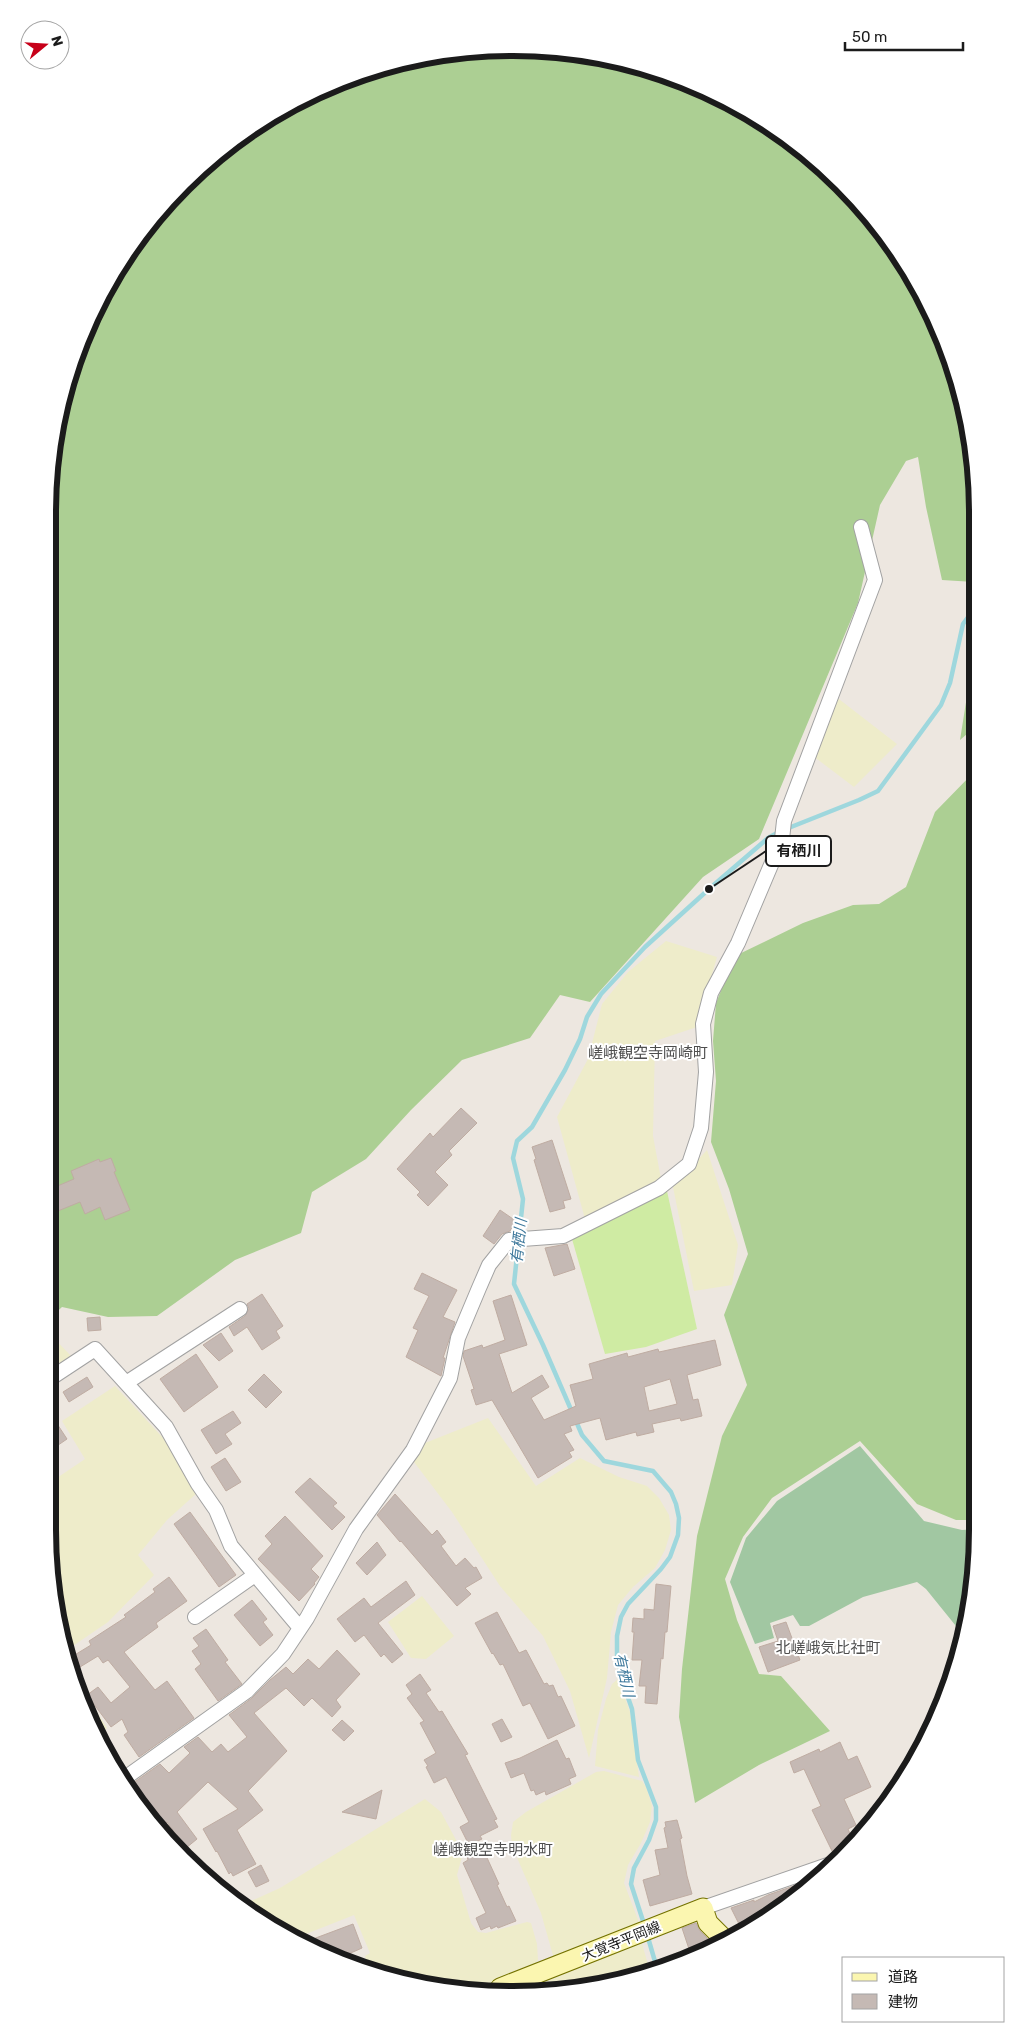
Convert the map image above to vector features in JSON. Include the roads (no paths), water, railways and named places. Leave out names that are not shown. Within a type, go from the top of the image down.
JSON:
[{"type":"main road","name":"大覚寺平岡線","points":[[506,1986],[703,1908]]},
{"type":"main road","points":[[703,1908],[708,1923],[721,1936]]},
{"type":"street","points":[[128,1776],[247,1691],[283,1654],[300,1628],[356,1529],[413,1450],[450,1378],[458,1338],[478,1288],[489,1264],[509,1240],[563,1236],[660,1188],[689,1164],[701,1128],[706,1072],[702,1024],[711,993],[738,943],[782,839],[784,821],[875,580],[861,526]]},
{"type":"street","points":[[126,1383],[240,1308]]},
{"type":"street","points":[[56,1375],[95,1349],[166,1427],[194,1477],[216,1510],[230,1546],[300,1628]]},
{"type":"street","points":[[194,1617],[255,1574]]},
{"type":"street","points":[[703,1908],[818,1868]]},
{"type":"waterway","name":"有栖川","points":[[786,829],[878,791],[941,705],[950,683],[963,624],[969,616]]},
{"type":"waterway","name":"有栖川","points":[[645,1927],[631,1884],[634,1868],[649,1840],[656,1820],[656,1807],[638,1760],[632,1709],[617,1656],[617,1636],[621,1617],[628,1604],[670,1557],[678,1535],[679,1518],[671,1492],[653,1471],[604,1461],[582,1435],[514,1284],[523,1199],[513,1158],[517,1141],[532,1127],[565,1070],[580,1039],[587,1017],[601,994],[645,947],[768,838],[779,832]]},
{"type":"waterway","name":"有栖川","points":[[647,1934],[655,1963]]},
{"type":"place","name":"有栖川","points":[[709,889]]},
{"type":"district","name":"嵯峨観空寺岡崎町","points":[[648,1053]]},
{"type":"district","name":"北嵯峨気比社町","points":[[828,1648]]},
{"type":"district","name":"嵯峨観空寺明水町","points":[[493,1850]]}]
